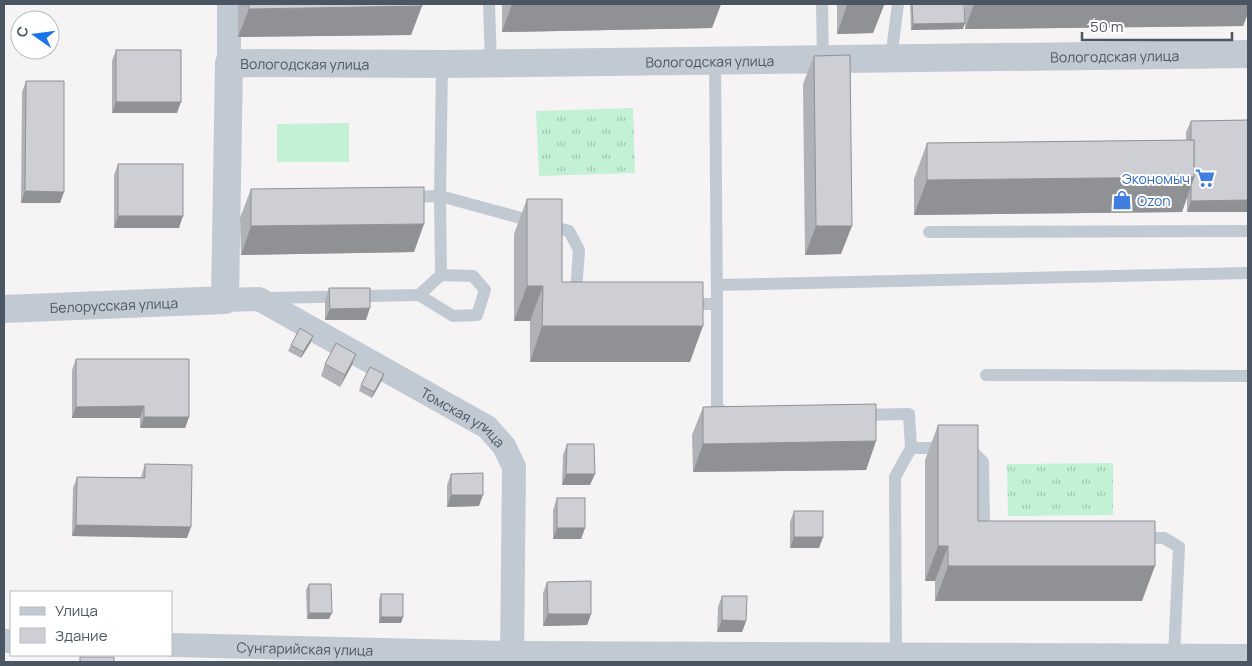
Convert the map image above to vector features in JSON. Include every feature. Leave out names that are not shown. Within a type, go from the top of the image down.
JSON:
[{"type":"street","name":"Вологодская улица","points":[[229,4],[229,63],[442,64],[1248,54]]},
{"type":"street","points":[[229,63],[230,199],[225,300],[259,299]]},
{"type":"street","name":"Томская улица","points":[[259,299],[486,427],[504,446],[514,468],[513,658]]},
{"type":"street","name":"Белорусская улица","points":[[4,309],[225,300]]},
{"type":"street","name":"Сунгарийская улица","points":[[172,645],[513,658],[896,654],[1014,658],[1248,656]]},
{"type":"lane","points":[[489,4],[491,63]]},
{"type":"lane","points":[[822,4],[823,59]]},
{"type":"lane","points":[[891,58],[898,4]]},
{"type":"lane","points":[[715,60],[717,407],[730,418],[740,418]]},
{"type":"lane","points":[[441,275],[442,64]]},
{"type":"lane","points":[[391,197],[440,196],[569,231],[579,250],[576,292],[587,303]]},
{"type":"lane","points":[[929,232],[1248,230]]},
{"type":"lane","points":[[717,285],[1248,273]]},
{"type":"lane","points":[[259,299],[419,295],[453,316],[477,315],[485,290],[473,276],[441,275],[419,295]]},
{"type":"lane","points":[[671,304],[717,304]]},
{"type":"lane","points":[[986,375],[1248,376]]},
{"type":"lane","points":[[849,415],[909,414],[910,448],[895,477],[896,654]]},
{"type":"lane","points":[[910,448],[968,447],[983,462],[984,524],[992,536],[1002,536]]},
{"type":"lane","points":[[1126,538],[1164,538],[1179,547],[1174,656]]},
{"type":"green space","points":[[633,108],[635,173],[539,176],[536,111]]},
{"type":"green space","points":[[349,123],[349,162],[277,162],[277,124]]},
{"type":"green space","points":[[1113,463],[1113,515],[1008,516],[1007,464]]},
{"type":"building","points":[[249,4],[422,4],[422,6],[249,9]]},
{"type":"building","points":[[884,4],[884,5],[847,5]]},
{"type":"building","points":[[912,4],[964,4],[965,23],[913,24]]},
{"type":"building","points":[[116,50],[181,50],[181,102],[116,102]]},
{"type":"building","points":[[850,55],[852,226],[816,226],[814,56]]},
{"type":"building","points":[[26,81],[64,81],[64,192],[25,191]]},
{"type":"building","points":[[1248,120],[1248,200],[1191,201],[1191,185],[1194,177],[1194,140],[1191,140],[1191,121]]},
{"type":"building","points":[[1194,140],[1194,177],[927,180],[927,143]]},
{"type":"building","points":[[118,164],[183,164],[183,216],[118,216]]},
{"type":"building","points":[[424,187],[424,224],[251,226],[251,189]]},
{"type":"building","points":[[527,199],[562,199],[562,282],[703,282],[703,326],[542,326],[543,286],[527,286]]},
{"type":"building","points":[[329,288],[370,288],[370,308],[330,309]]},
{"type":"building","points":[[300,328],[313,336],[303,352],[291,345]]},
{"type":"building","points":[[336,343],[356,354],[345,375],[325,364]]},
{"type":"building","points":[[76,359],[189,359],[189,417],[144,417],[144,406],[76,407]]},
{"type":"building","points":[[370,367],[384,374],[374,392],[361,385]]},
{"type":"building","points":[[876,404],[876,441],[703,444],[703,407]]},
{"type":"building","points":[[938,425],[978,425],[978,521],[1155,521],[1155,566],[948,566],[948,546],[938,546]]},
{"type":"building","points":[[567,444],[594,444],[595,474],[566,474]]},
{"type":"building","points":[[145,464],[192,465],[191,527],[76,525],[77,477],[145,478]]},
{"type":"building","points":[[483,473],[483,495],[451,495],[451,474]]},
{"type":"building","points":[[557,498],[585,498],[585,528],[557,528]]},
{"type":"building","points":[[794,511],[823,511],[823,537],[794,537]]},
{"type":"building","points":[[591,581],[591,614],[548,614],[547,582]]},
{"type":"building","points":[[309,584],[331,584],[332,613],[309,613]]},
{"type":"building","points":[[381,594],[403,594],[403,617],[381,617]]},
{"type":"building","points":[[722,596],[747,596],[746,621],[722,620]]},
{"type":"building","points":[[80,657],[114,657],[114,662],[80,662]]},
{"type":"place","name":"Экономыч","points":[[1205,178]]},
{"type":"place","name":"Ozon","points":[[1122,200]]}]
